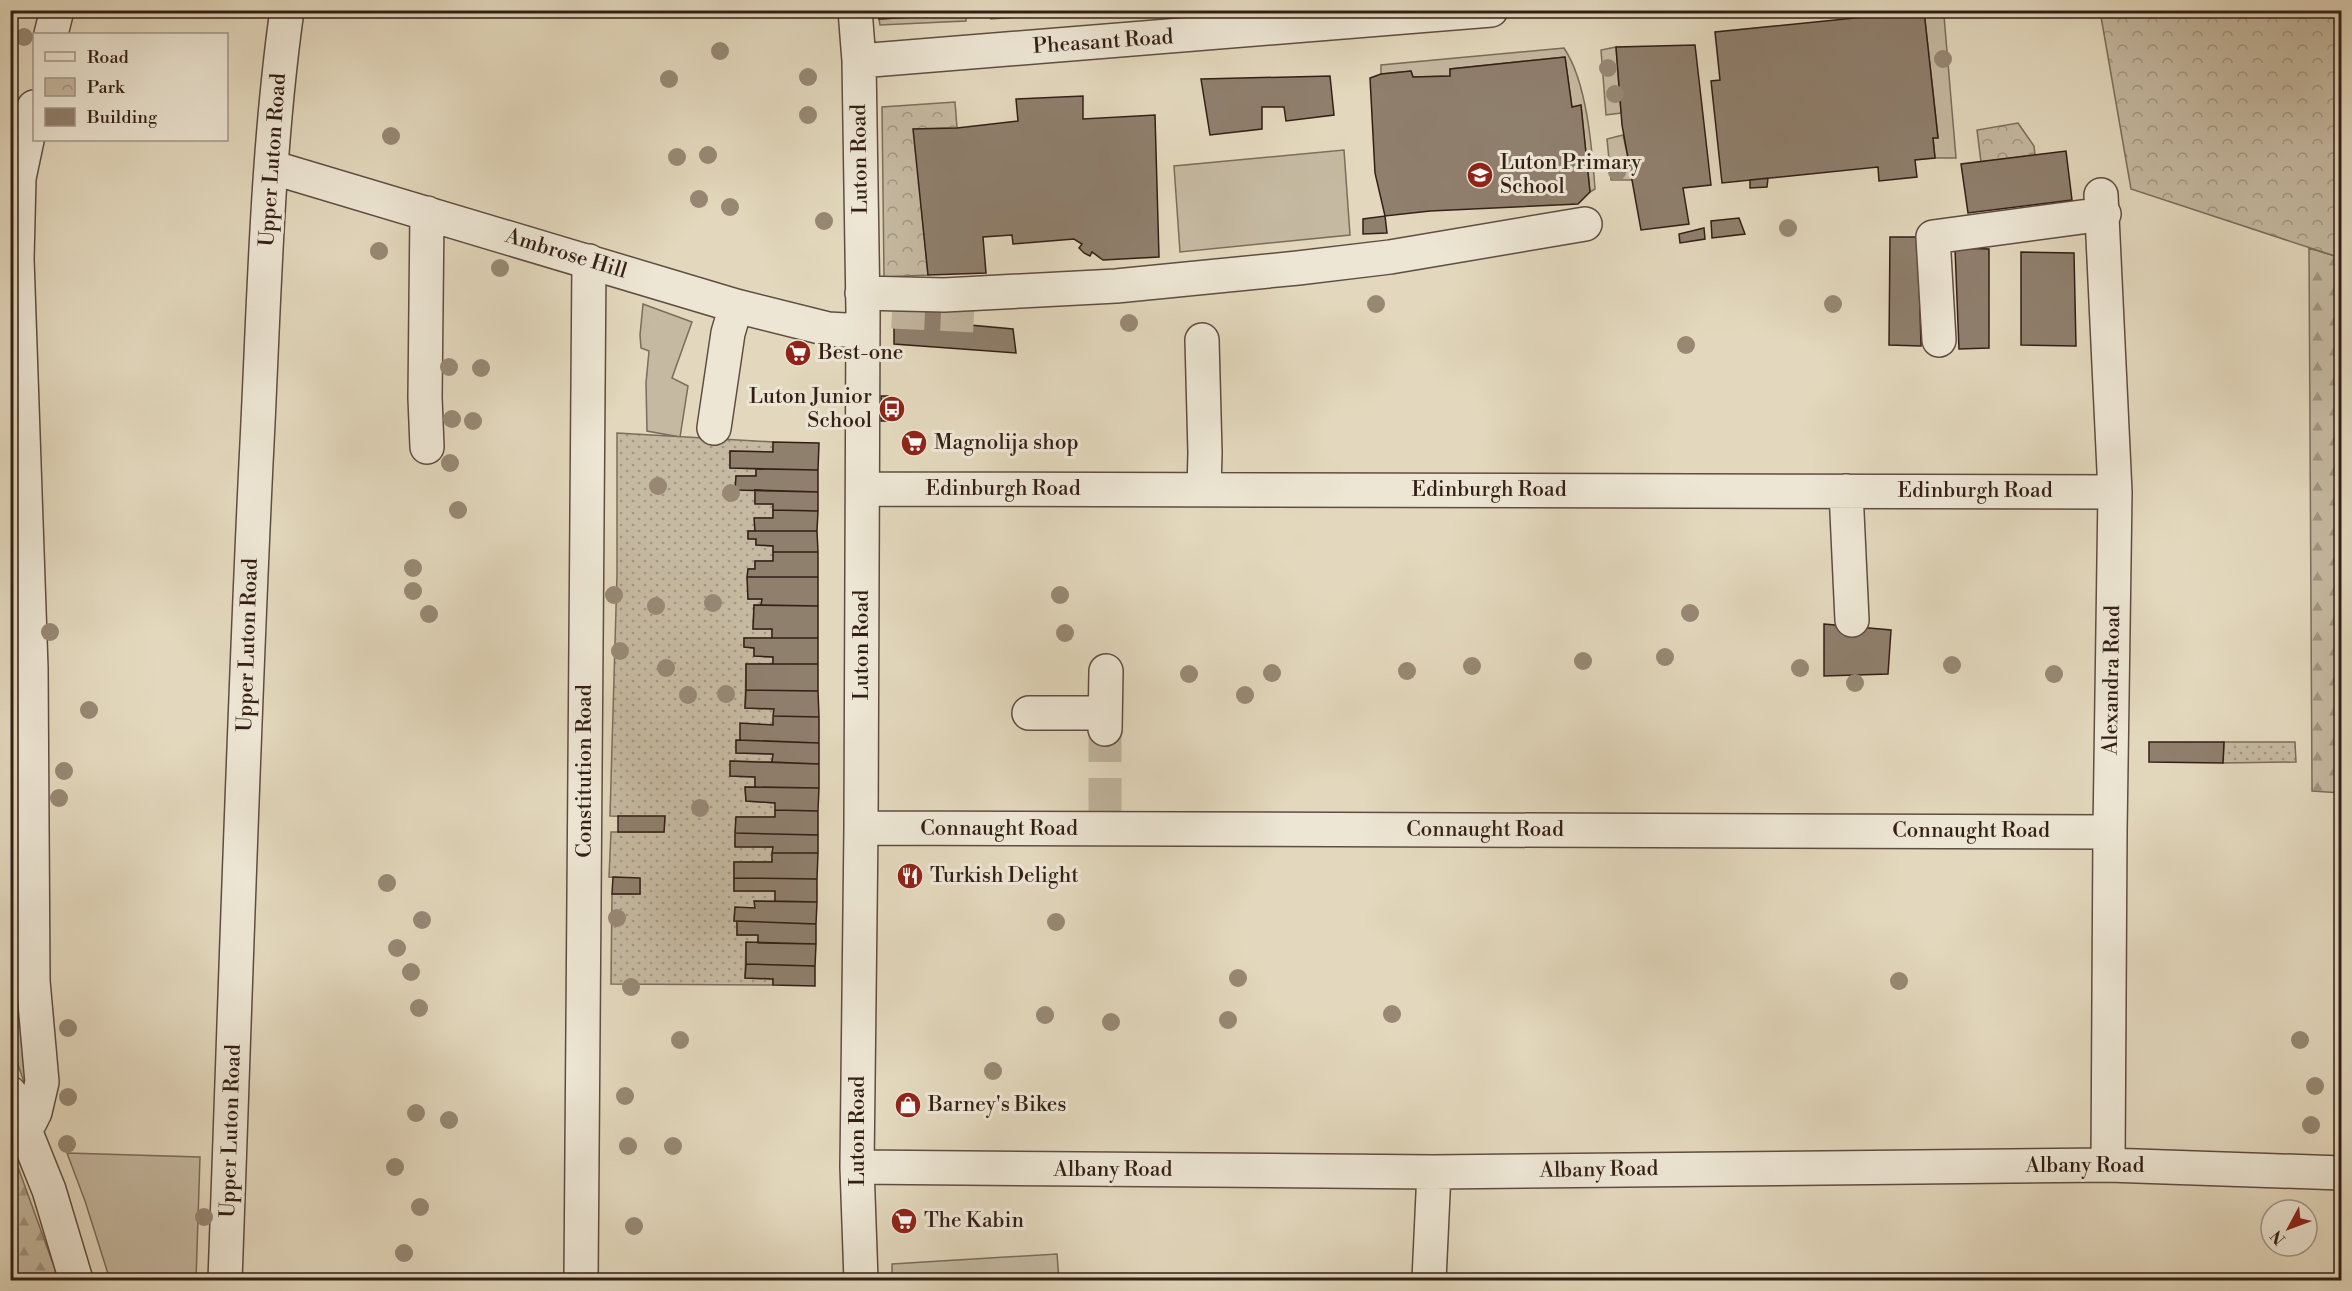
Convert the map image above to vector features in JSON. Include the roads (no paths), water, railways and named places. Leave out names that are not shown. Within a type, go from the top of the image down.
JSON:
[{"type":"street","points":[[51,33],[57,10]]},
{"type":"street","name":"Upper Luton Road","points":[[225,1281],[247,664],[271,167],[287,10]]},
{"type":"street","name":"Luton Road","points":[[855,10],[870,312],[863,489],[857,1167],[861,1281]]},
{"type":"street","name":"Pheasant Road","points":[[859,61],[1402,15],[1491,10]]},
{"type":"street","points":[[24,1126],[30,1122],[35,1112],[42,1087],[33,981],[31,657],[17,259],[19,178],[33,112]]},
{"type":"street","name":"Ambrose Hill","points":[[271,167],[736,306],[828,329],[870,312],[954,294],[1127,285],[1390,257],[1585,224]]},
{"type":"street","name":"Alexandra Road","points":[[1939,340],[1933,237],[2103,205],[2115,492],[2109,832],[2108,1165]]},
{"type":"street","points":[[427,447],[425,387],[428,213]]},
{"type":"street","name":"Constitution Road","points":[[581,1281],[589,261]]},
{"type":"street","points":[[714,428],[728,333],[736,306]]},
{"type":"street","points":[[1202,340],[1204,489]]},
{"type":"street","name":"Edinburgh Road","points":[[863,489],[2115,492]]},
{"type":"street","points":[[1846,491],[1852,620]]},
{"type":"street","points":[[1029,713],[1105,721],[1106,671]]},
{"type":"street","name":"Connaught Road","points":[[861,828],[2109,832]]},
{"type":"street","points":[[10,1093],[49,1190],[76,1281]]},
{"type":"street","name":"Albany Road","points":[[857,1167],[1434,1172],[2108,1165],[2342,1173]]},
{"type":"street","points":[[1429,1281],[1434,1172]]},
{"type":"tunnel","points":[[892,312],[976,316]]},
{"type":"tunnel","points":[[1105,729],[1105,829]]},
{"type":"place","name":"Luton Primary School","points":[[1480,175]]},
{"type":"place","name":"Best-one","points":[[798,353]]},
{"type":"place","name":"Luton Junior School","points":[[892,409]]},
{"type":"place","name":"Magnolija shop","points":[[914,443]]},
{"type":"place","name":"Turkish Delight","points":[[910,876]]},
{"type":"place","name":"Barney's Bikes","points":[[908,1105]]},
{"type":"place","name":"The Kabin","points":[[904,1221]]}]
